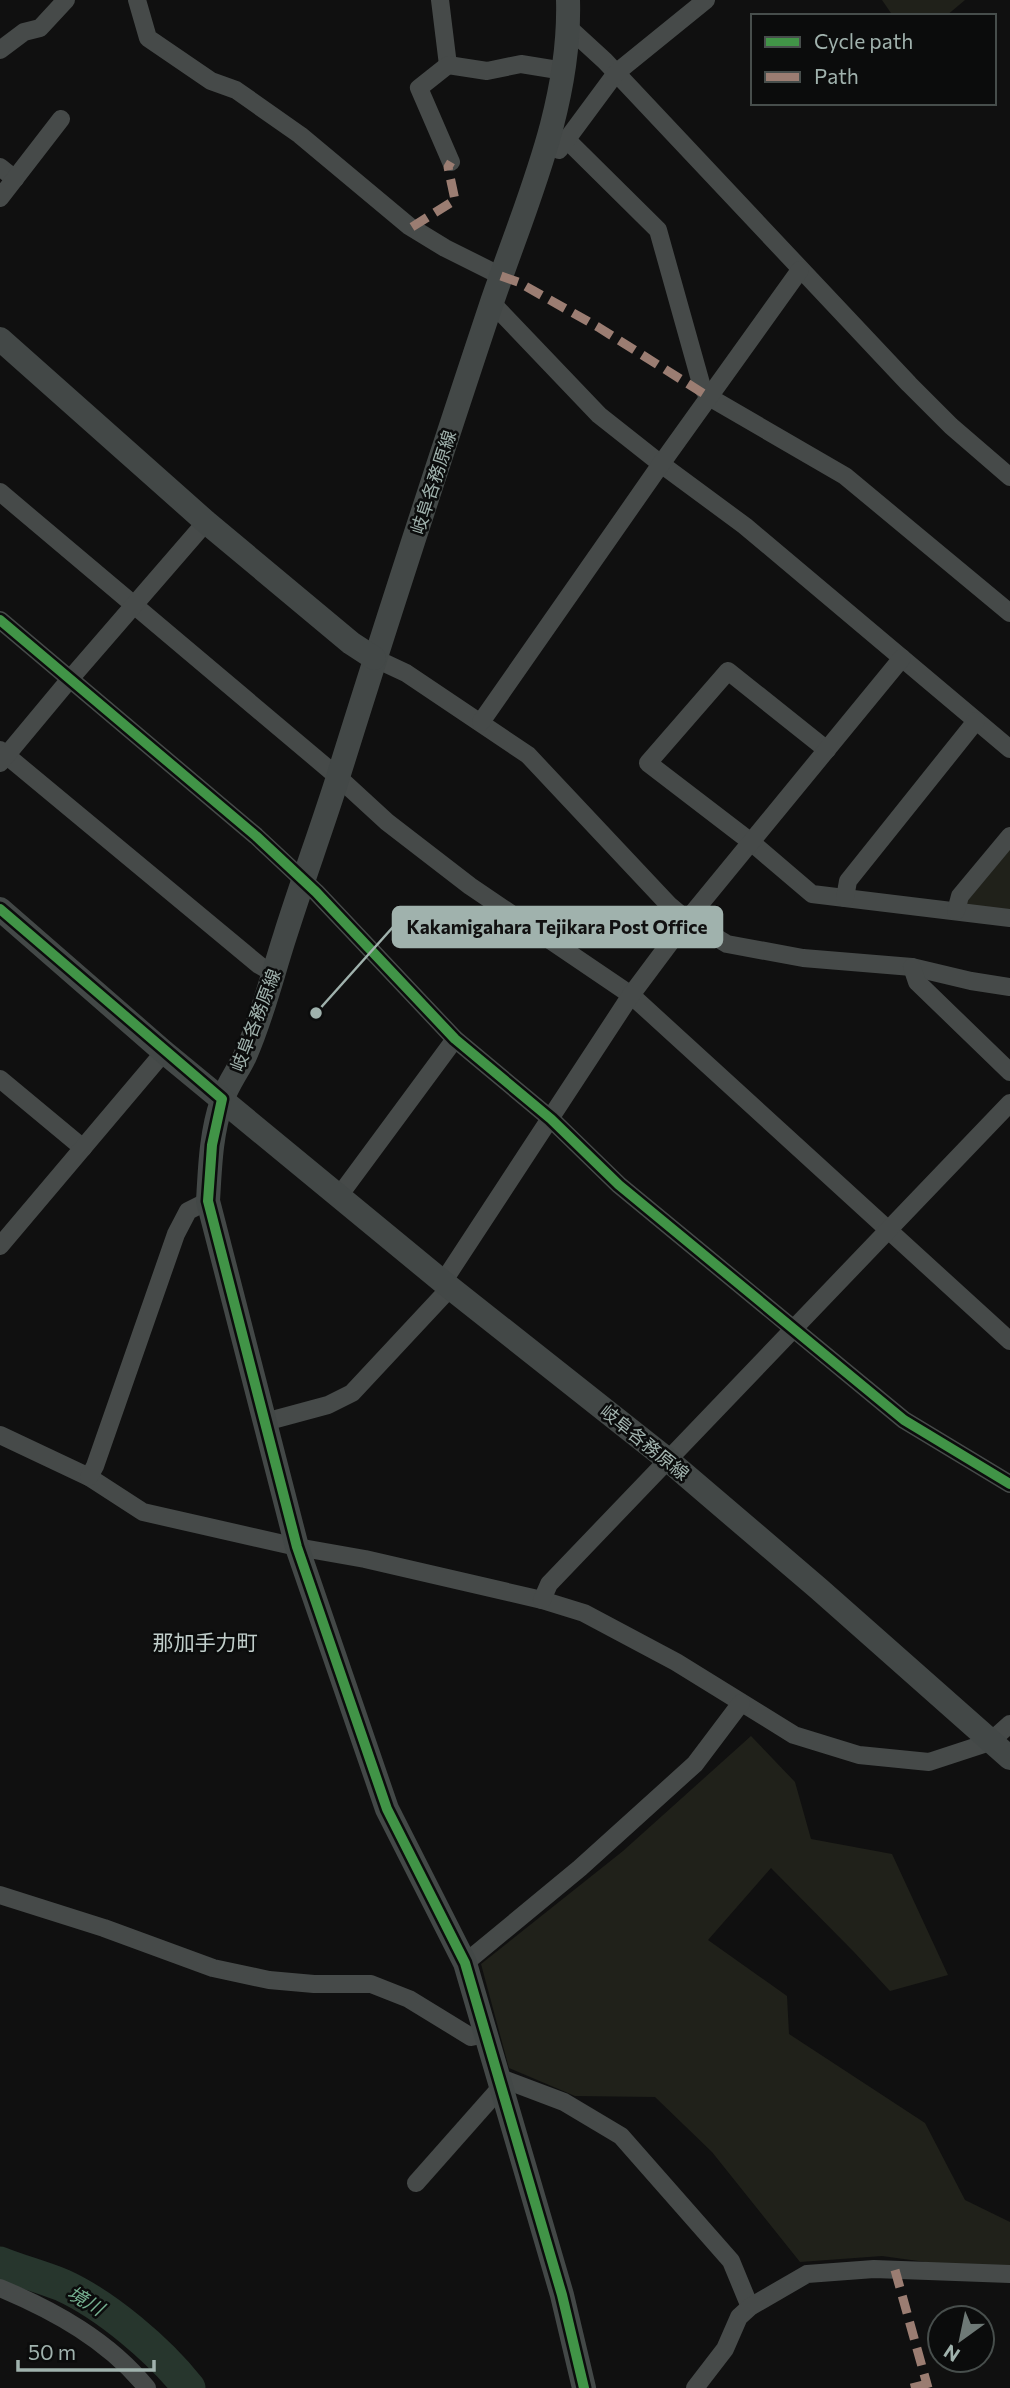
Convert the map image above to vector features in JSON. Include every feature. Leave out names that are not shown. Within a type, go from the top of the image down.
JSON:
[{"type":"main road","name":"岐阜各務原線","points":[[568,0],[569,28],[564,71],[557,109],[542,162],[501,276],[374,658],[338,777],[245,1057],[222,1099],[446,1285],[668,1460],[1010,1758]]},
{"type":"main road","points":[[0,339],[206,522],[351,643],[374,658]]},
{"type":"main road","points":[[0,909],[222,1099],[212,1145],[208,1201],[297,1547],[387,1809],[465,1963],[562,2295],[584,2388]]},
{"type":"street","points":[[0,50],[24,32],[40,29],[66,0]]},
{"type":"street","points":[[137,0],[148,38],[212,81],[236,90],[300,135],[409,226],[445,248],[501,276]]},
{"type":"street","points":[[440,0],[448,65]]},
{"type":"street","points":[[542,162],[560,149],[616,73],[706,0]]},
{"type":"street","points":[[569,28],[616,73],[800,270],[951,426],[1008,472]]},
{"type":"street","points":[[451,162],[419,88],[448,65],[487,71],[522,64],[564,71]]},
{"type":"street","points":[[0,198],[61,118]]},
{"type":"street","points":[[566,139],[658,230],[702,387],[709,397],[845,476],[1010,612]]},
{"type":"street","points":[[0,167],[15,179]]},
{"type":"street","points":[[481,722],[800,270]]},
{"type":"street","points":[[492,303],[599,415],[745,526],[1010,749]]},
{"type":"street","points":[[0,492],[338,777],[387,822],[470,886],[631,995],[1010,1341]]},
{"type":"street","points":[[206,522],[2,756],[273,973]]},
{"type":"street","points":[[0,620],[256,836],[303,879],[455,1039],[551,1119],[619,1185],[904,1420],[1010,1484]]},
{"type":"street","points":[[374,658],[406,673],[528,755],[669,905],[687,920],[727,944],[803,958],[912,967],[1010,987]]},
{"type":"street","points":[[265,1422],[328,1405],[352,1393],[446,1285],[631,995],[687,920],[902,658]]},
{"type":"street","points":[[827,750],[728,671],[648,763],[751,842],[813,894],[1010,918]]},
{"type":"street","points":[[845,898],[848,881],[976,721]]},
{"type":"street","points":[[956,911],[960,896],[1010,836]]},
{"type":"street","points":[[912,967],[917,982],[1010,1072]]},
{"type":"street","points":[[339,1196],[455,1039]]},
{"type":"street","points":[[2,1241],[164,1052]]},
{"type":"street","points":[[0,1079],[83,1148]]},
{"type":"street","points":[[542,1600],[549,1584],[1010,1103]]},
{"type":"street","points":[[89,1477],[176,1234],[188,1211],[208,1201]]},
{"type":"street","points":[[0,1435],[89,1477],[143,1512],[297,1547],[365,1559],[542,1600],[584,1613],[676,1662],[794,1735],[859,1755],[929,1762],[990,1742],[1010,1724]]},
{"type":"street","points":[[465,1963],[580,1868],[695,1764],[741,1703]]},
{"type":"street","points":[[0,1895],[104,1928],[212,1968],[269,1980],[314,1984],[371,1984],[409,1999],[471,2037],[486,2035]]},
{"type":"street","points":[[416,2183],[500,2082],[564,2102],[621,2136],[731,2261],[750,2306]]},
{"type":"street","points":[[695,2388],[725,2349],[739,2317],[750,2306],[807,2274],[874,2269],[1010,2274]]},
{"type":"street","points":[[0,2288],[75,2325],[129,2366],[147,2388]]},
{"type":"shaded area","points":[[882,0],[965,0],[948,14],[892,14]]},
{"type":"shaded area","points":[[1010,836],[1010,918],[956,911]]},
{"type":"shaded area","points":[[751,1736],[795,1782],[811,1839],[892,1854],[948,1975],[890,1991],[771,1868],[708,1940],[787,1996],[789,2034],[925,2123],[965,2200],[1010,2222],[1010,2265],[969,2268],[882,2256],[800,2262],[712,2152],[655,2097],[575,2096],[509,2068],[481,1964],[623,1851]]},
{"type":"waterway","name":"境川","points":[[0,2263],[62,2285],[96,2304],[147,2344],[189,2388]]},
{"type":"marked path","points":[[412,227],[455,200],[448,167],[451,162]]},
{"type":"marked path","points":[[501,276],[518,282],[598,327],[709,397]]},
{"type":"marked path","points":[[895,2270],[928,2388]]},
{"type":"marked path","points":[[911,2388],[927,2384]]},
{"type":"cycle path","points":[[0,620],[256,836],[316,892],[455,1039],[551,1119],[619,1185],[904,1420],[1010,1484]]},
{"type":"cycle path","points":[[0,909],[222,1099],[212,1145],[208,1201],[297,1547],[387,1809],[465,1963],[562,2295],[584,2388]]},
{"type":"place","name":"Kakamigahara Tejikara Post Office","points":[[316,1013]]},
{"type":"district","name":"那加手力町","points":[[205,1641]]}]
